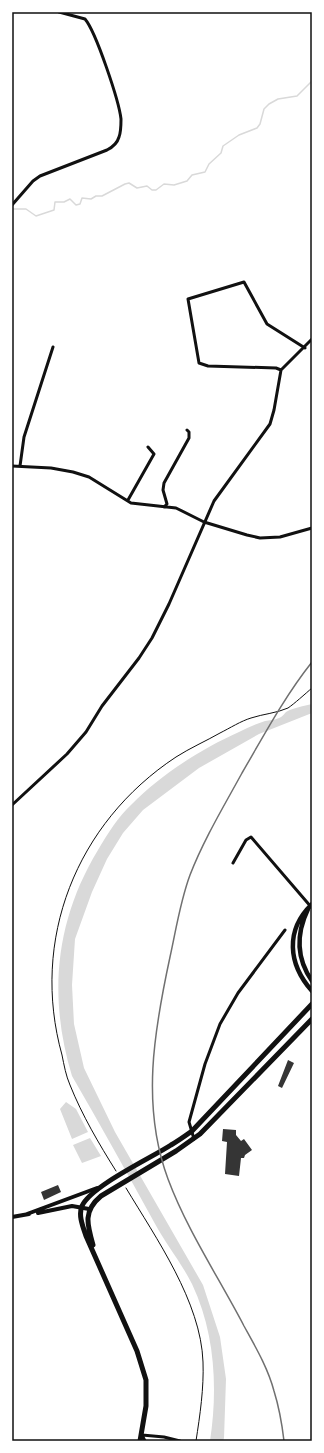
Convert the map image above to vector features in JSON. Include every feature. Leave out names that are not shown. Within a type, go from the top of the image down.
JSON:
[{"type":"main road","points":[[311,906],[302,921],[299,939],[299,954],[303,966],[312,981]]},
{"type":"main road","points":[[311,906],[303,912],[293,935],[297,970],[312,991]]},
{"type":"main road","points":[[141,1438],[146,1406],[146,1380],[137,1351],[83,1225],[81,1207],[88,1198],[105,1185],[172,1145],[192,1131],[312,1004]]},
{"type":"main road","points":[[97,1258],[90,1233],[88,1216],[89,1209],[93,1202],[176,1152],[194,1139],[312,1019]]},
{"type":"street","points":[[12,204],[33,181],[40,176],[107,150],[116,145],[120,137],[121,118],[117,102],[93,30],[85,19],[59,12]]},
{"type":"street","points":[[281,370],[276,368],[208,366],[199,363],[188,299],[244,282],[267,324],[305,348]]},
{"type":"street","points":[[12,804],[67,754],[86,732],[102,706],[139,658],[152,638],[169,604],[204,522],[220,490],[239,467],[270,424],[281,370],[305,348],[312,339]]},
{"type":"street","points":[[20,466],[24,437],[53,347]]},
{"type":"street","points":[[161,508],[167,504],[163,490],[164,483],[189,438],[189,432],[186,430]]},
{"type":"street","points":[[128,500],[154,454],[148,447]]},
{"type":"street","points":[[12,466],[51,468],[90,477],[137,505],[176,508],[204,522],[260,538],[280,537],[312,528]]},
{"type":"street","points":[[233,862],[246,840],[251,837],[311,906]]},
{"type":"street","points":[[194,1139],[189,1122],[197,1087],[220,1024],[238,993],[285,930]]},
{"type":"street","points":[[27,1214],[105,1185]]},
{"type":"street","points":[[12,1217],[44,1212],[61,1207],[81,1207],[89,1209]]},
{"type":"street","points":[[141,1438],[180,1441]]},
{"type":"street","points":[[141,1438],[145,1441]]},
{"type":"street","points":[[167,1441],[173,1440]]},
{"type":"path","points":[[118,1174],[92,1130],[70,1085],[56,1035],[52,1012],[51,978],[54,940],[68,890],[81,862],[98,832],[114,811],[161,768],[177,756],[249,718],[289,707],[312,688]]},
{"type":"path","points":[[125,1186],[165,1252],[192,1309],[203,1362],[196,1441]]},
{"type":"shaded area","points":[[312,704],[312,713],[259,734],[199,768],[143,810],[123,833],[107,859],[92,892],[75,939],[72,985],[74,1024],[84,1068],[115,1132],[203,1285],[220,1337],[226,1379],[224,1438],[223,1441],[210,1441],[214,1401],[214,1381],[213,1361],[206,1321],[200,1302],[188,1276],[158,1230],[72,1076],[64,1047],[60,1017],[58,988],[60,960],[72,904],[98,850],[127,809],[143,793],[182,763],[225,738],[265,721],[280,718],[286,712]]},
{"type":"shaded area","points":[[66,1102],[76,1109],[88,1132],[72,1139],[60,1109]]},
{"type":"shaded area","points":[[90,1138],[101,1156],[82,1163],[73,1145]]},
{"type":"building","points":[[288,1060],[294,1063],[282,1088],[278,1086]]},
{"type":"building","points":[[223,1129],[236,1130],[236,1135],[241,1141],[244,1139],[252,1150],[245,1155],[244,1158],[241,1158],[239,1176],[225,1174],[227,1142],[222,1141]]},
{"type":"building","points":[[58,1185],[61,1192],[44,1200],[41,1192]]},
{"type":"waterway","points":[[12,209],[26,209],[36,216],[54,210],[55,202],[64,202],[70,199],[76,205],[80,204],[82,198],[91,199],[96,196],[102,196],[129,183],[137,188],[147,186],[152,190],[156,190],[164,184],[174,185],[187,181],[192,175],[205,172],[209,164],[221,153],[223,146],[239,135],[257,128],[260,124],[264,109],[269,104],[278,99],[297,96],[312,81],[312,75]]},
{"type":"railway","points":[[284,1441],[277,1403],[265,1366],[184,1217],[168,1179],[160,1152],[155,1124],[153,1068],[155,1041],[164,985],[181,906],[190,875],[208,836],[242,773],[284,702],[312,662]]}]
